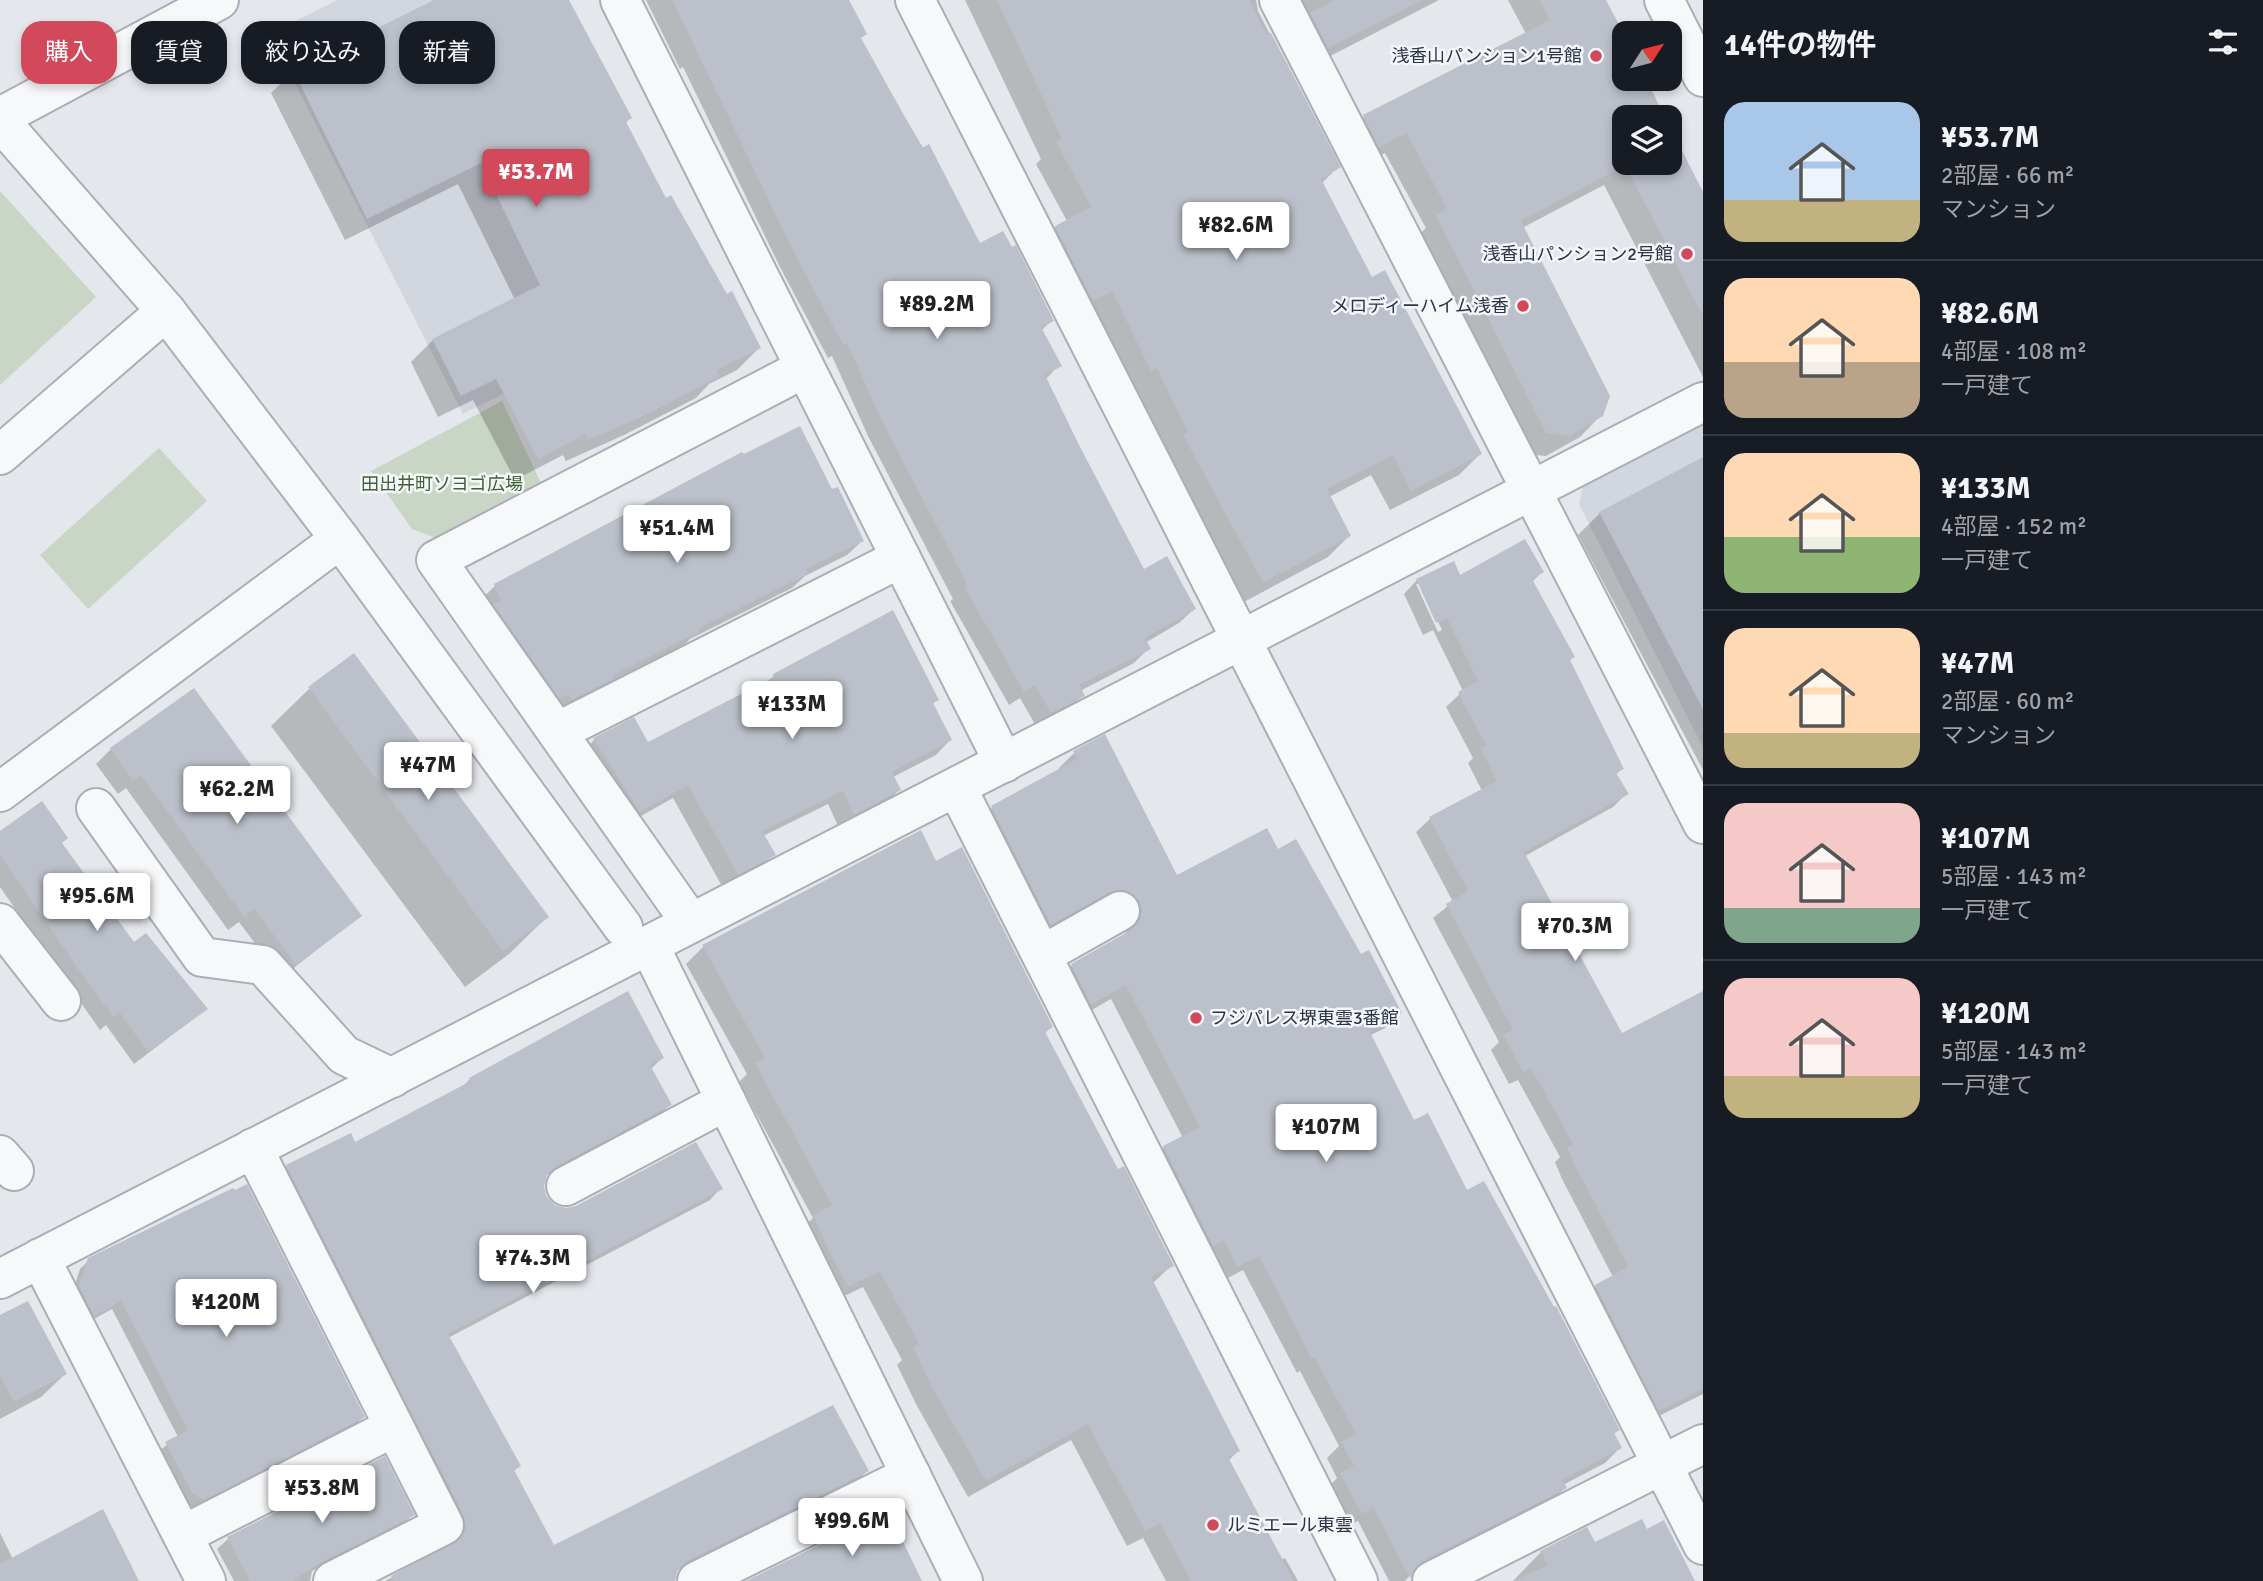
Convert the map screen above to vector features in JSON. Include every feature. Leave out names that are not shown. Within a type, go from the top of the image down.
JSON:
[{"type":"street","points":[[219,0],[0,119],[166,311],[636,936],[726,1101],[963,1581]]},
{"type":"street","points":[[620,0],[1004,763]]},
{"type":"street","points":[[915,0],[1703,1545]]},
{"type":"street","points":[[1279,0],[1703,824]]},
{"type":"street","points":[[1664,0],[1703,77]]},
{"type":"street","points":[[0,455],[166,311]]},
{"type":"street","points":[[691,923],[436,560],[805,369]]},
{"type":"street","points":[[0,1279],[391,1077],[636,936],[691,923],[1703,402]]},
{"type":"street","points":[[0,792],[340,539]]},
{"type":"street","points":[[557,732],[901,558]]},
{"type":"street","points":[[957,788],[1359,1581]]},
{"type":"street","points":[[96,808],[202,957],[263,965],[344,1055],[391,1077]]},
{"type":"street","points":[[1042,955],[1120,911]]},
{"type":"street","points":[[0,923],[61,1001]]},
{"type":"street","points":[[566,1186],[726,1101]]},
{"type":"street","points":[[253,1148],[444,1525],[333,1581]]},
{"type":"street","points":[[40,1258],[206,1581]]},
{"type":"street","points":[[183,1535],[394,1427]]},
{"type":"street","points":[[1432,1581],[1703,1444]]},
{"type":"street","points":[[697,1581],[911,1475]]},
{"type":"shaded area","points":[[337,0],[496,0],[657,316],[463,414],[295,84],[385,84],[385,21],[296,21]]},
{"type":"shaded area","points":[[1703,419],[1703,747],[1579,504],[1584,480]]},
{"type":"green space","points":[[0,191],[96,297],[0,385]]},
{"type":"green space","name":"田出井町ソヨゴ広場","points":[[502,401],[541,483],[436,538],[412,529],[371,471]]},
{"type":"green space","points":[[159,448],[207,501],[88,609],[40,555]]},
{"type":"building","points":[[434,0],[569,0],[632,118],[626,122],[666,198],[671,195],[727,294],[732,291],[761,348],[717,370],[720,376],[648,414],[588,440],[585,434],[538,459],[496,379],[461,396],[432,339],[540,285],[481,163],[367,219],[300,84],[385,84],[385,24]]},
{"type":"building","points":[[672,0],[849,0],[867,34],[861,38],[922,148],[929,144],[980,243],[1003,231],[1012,247],[1016,245],[1054,321],[1041,327],[1062,366],[1045,375],[1079,445],[1144,569],[1167,556],[1196,609],[1145,638],[1151,649],[1079,685],[1085,696],[1051,713],[1035,685],[1024,692],[964,586],[967,584],[882,421],[847,343],[843,345],[794,252]]},
{"type":"building","points":[[997,0],[1249,0],[1267,35],[1271,33],[1341,167],[1321,179],[1372,277],[1385,270],[1482,454],[1411,491],[1393,455],[1327,489],[1351,536],[1263,583],[1183,435],[1188,432],[1157,368],[1151,371],[1112,291],[1093,301],[1055,226],[1091,207],[1056,142],[1062,139]]},
{"type":"building","points":[[1334,0],[1422,0],[1328,48],[1310,13]]},
{"type":"building","points":[[1539,0],[1606,0],[1617,21],[1612,21],[1612,91],[1652,91],[1659,105],[1612,105],[1612,172],[1521,221],[1610,396],[1603,416],[1569,436],[1546,433],[1436,215],[1447,209],[1407,133],[1379,147],[1363,115],[1550,20]]},
{"type":"building","points":[[1682,151],[1703,192],[1703,316],[1630,175],[1682,175]]},
{"type":"building","points":[[800,426],[832,489],[838,487],[864,541],[806,569],[808,574],[698,629],[699,632],[612,676],[613,679],[572,700],[569,694],[560,699],[493,604],[501,600],[494,584],[742,452],[744,454]]},
{"type":"building","points":[[1703,457],[1703,709],[1599,512]]},
{"type":"building","points":[[1525,539],[1544,572],[1532,579],[1575,657],[1570,660],[1624,769],[1616,773],[1629,794],[1524,852],[1622,1033],[1703,991],[1703,1389],[1659,1411],[1595,1285],[1628,1267],[1575,1165],[1567,1147],[1573,1144],[1531,1068],[1523,1072],[1503,1035],[1513,1030],[1446,904],[1468,891],[1429,817],[1497,781],[1480,748],[1486,745],[1458,692],[1478,681],[1447,618],[1436,623],[1416,579],[1454,561],[1460,575]]},
{"type":"building","points":[[893,610],[939,700],[933,703],[952,740],[892,772],[901,790],[854,815],[843,791],[762,831],[776,855],[738,875],[688,785],[640,812],[593,738],[634,717],[648,742],[774,677],[773,674]]},
{"type":"building","points":[[354,653],[549,917],[503,951],[308,687]]},
{"type":"building","points":[[194,688],[362,916],[296,965],[254,909],[244,917],[141,775],[133,781],[110,748]]},
{"type":"building","points":[[1105,734],[1177,875],[1267,828],[1278,849],[1296,839],[1361,954],[1369,950],[1402,1013],[1369,1030],[1414,1120],[1428,1113],[1467,1190],[1484,1181],[1554,1307],[1556,1306],[1620,1430],[1614,1433],[1622,1448],[1562,1480],[1567,1488],[1422,1561],[1410,1578],[1373,1507],[1362,1514],[1340,1473],[1354,1466],[1341,1442],[1356,1434],[1315,1358],[1312,1359],[1259,1256],[1237,1267],[1224,1241],[1213,1246],[1163,1146],[1200,1127],[1126,985],[1091,1005],[1071,964],[1131,930],[1139,921],[1142,911],[1139,901],[1130,892],[1120,889],[1051,925],[991,806],[1077,759],[1073,751]]},
{"type":"building","points":[[42,801],[68,838],[62,843],[134,942],[146,933],[208,1009],[148,1052],[120,1013],[114,1018],[0,855],[0,831]]},
{"type":"building","points":[[921,830],[936,861],[962,847],[1053,1027],[1045,1032],[1118,1169],[1124,1166],[1174,1266],[1151,1277],[1240,1451],[1228,1457],[1294,1581],[1191,1581],[1160,1523],[1145,1531],[1088,1424],[986,1481],[932,1387],[913,1347],[919,1344],[880,1271],[848,1287],[829,1251],[813,1215],[832,1205],[755,1063],[765,1058],[702,945]]},
{"type":"building","points":[[628,991],[664,1058],[650,1065],[672,1105],[555,1167],[547,1175],[544,1186],[546,1196],[555,1205],[566,1208],[576,1206],[696,1142],[723,1189],[448,1334],[521,1466],[514,1470],[554,1545],[833,1405],[869,1471],[687,1561],[678,1569],[675,1581],[394,1581],[391,1576],[462,1537],[466,1527],[464,1516],[286,1165],[351,1133],[355,1142],[471,1081],[469,1078]]},
{"type":"building","points":[[247,1184],[365,1417],[204,1500],[192,1493],[165,1442],[188,1430],[121,1301],[94,1316],[79,1286],[88,1258],[233,1188],[235,1190]]},
{"type":"building","points":[[28,1301],[67,1374],[14,1402],[0,1375],[0,1315]]},
{"type":"building","points":[[385,1456],[415,1515],[323,1561],[292,1581],[250,1581],[227,1537]]},
{"type":"building","points":[[103,1509],[139,1581],[0,1581],[0,1564]]},
{"type":"building","points":[[888,1511],[922,1581],[746,1581]]},
{"type":"building","points":[[1642,1519],[1647,1529],[1664,1520],[1695,1581],[1514,1581],[1548,1565],[1540,1551],[1587,1527],[1595,1542]]},
{"type":"place","name":"浅香山パンション1号館","points":[[1596,56]]},
{"type":"place","name":"浅香山パンション2号館","points":[[1687,254]]},
{"type":"place","name":"メロディーハイム浅香","points":[[1523,306]]},
{"type":"place","name":"フジパレス堺東雲3番館","points":[[1196,1018]]},
{"type":"place","name":"ルミエール東雲","points":[[1213,1525]]}]
